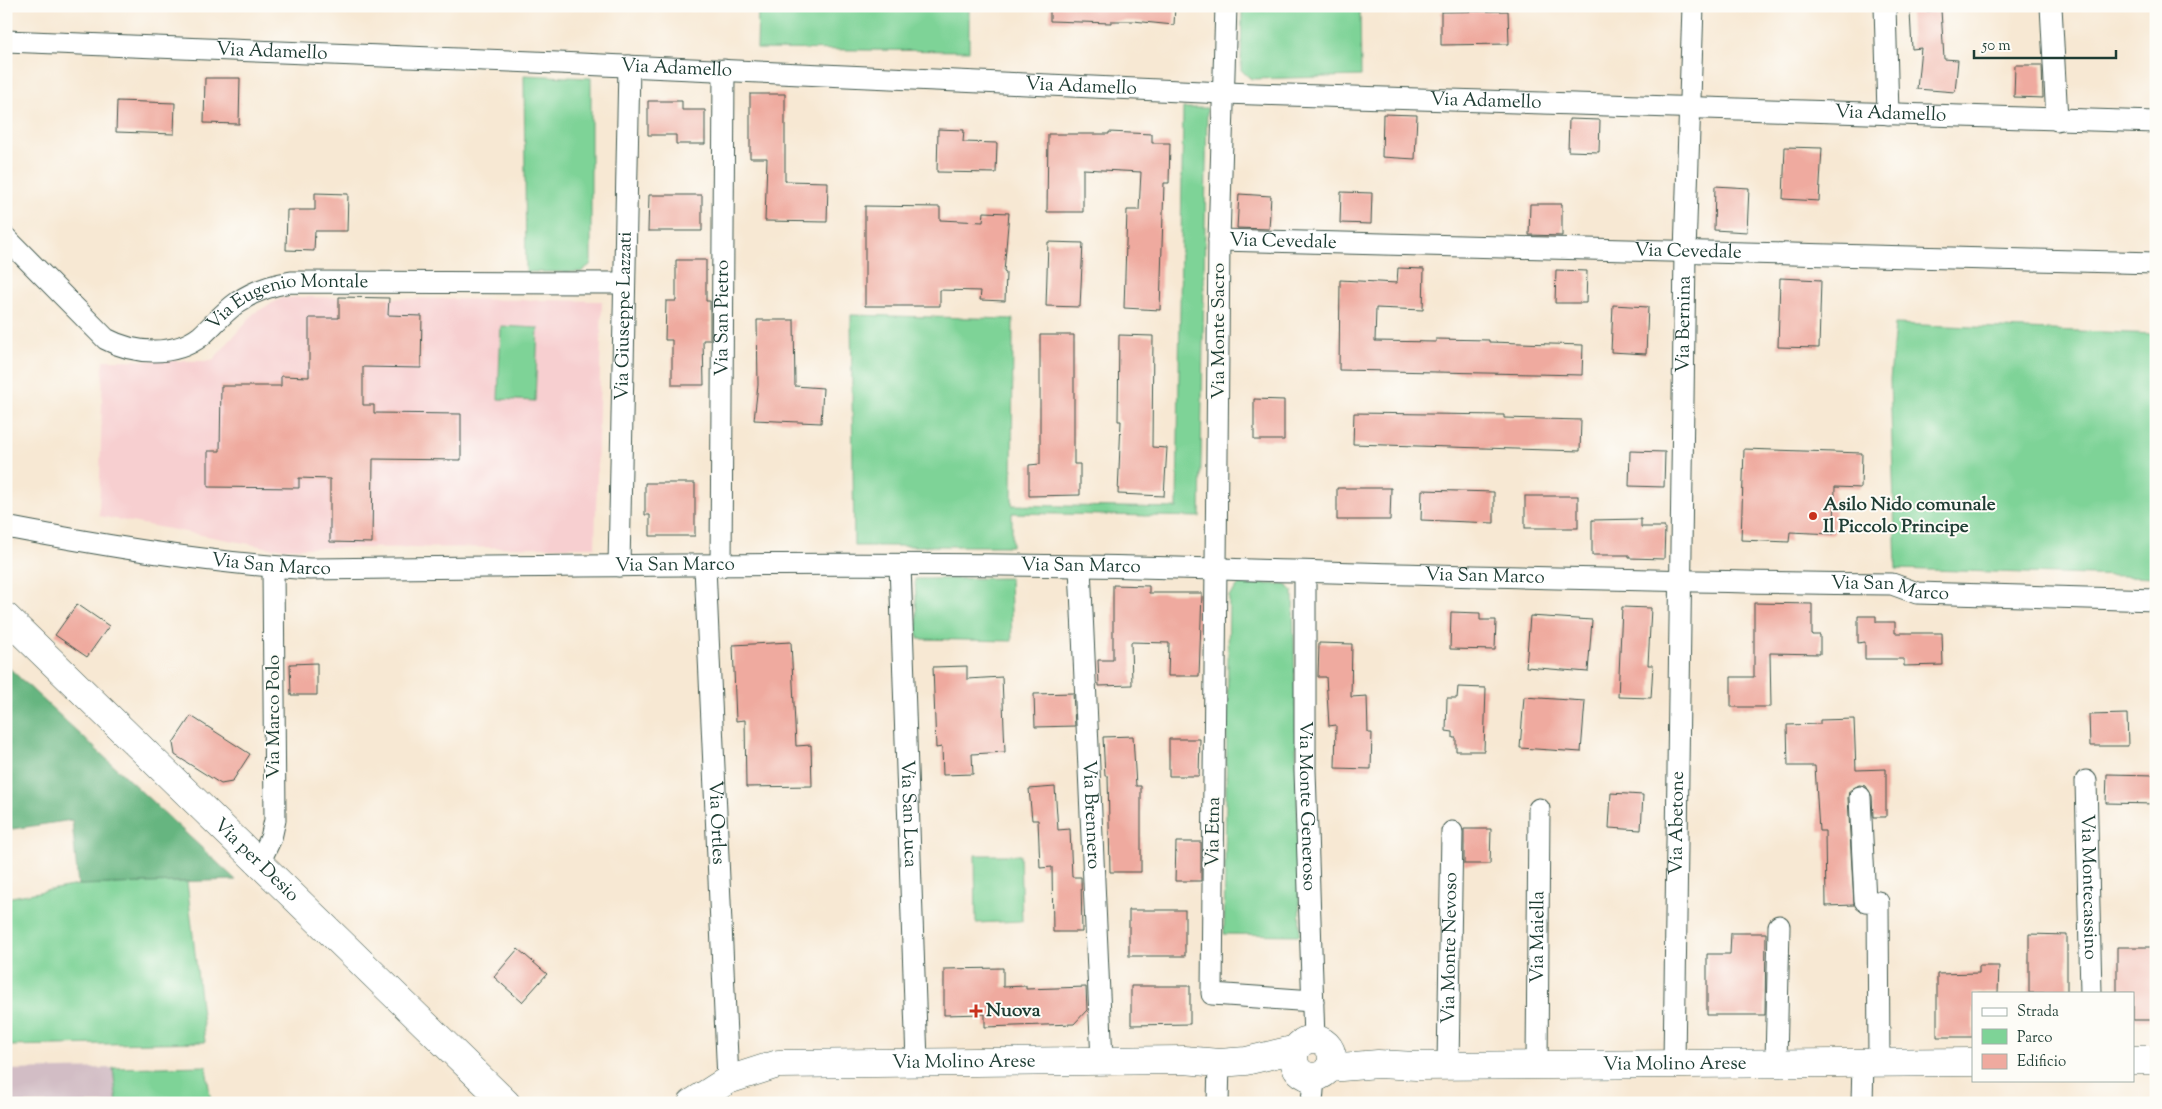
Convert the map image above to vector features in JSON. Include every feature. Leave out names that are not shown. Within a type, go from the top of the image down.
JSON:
[{"type":"street","name":"Via Monte Sacro","points":[[1217,569],[1219,240],[1226,6]]},
{"type":"street","name":"Via Bernina","points":[[1680,582],[1693,6]]},
{"type":"street","points":[[1886,6],[1888,114]]},
{"type":"street","points":[[2052,6],[2056,120]]},
{"type":"street","name":"Via Adamello","points":[[6,41],[724,70],[1224,93],[2156,122]]},
{"type":"street","name":"Via Giuseppe Lazzati","points":[[620,566],[629,66]]},
{"type":"street","name":"Via San Pietro","points":[[713,566],[724,70]]},
{"type":"street","name":"Via Eugenio Montale","points":[[6,238],[106,338],[122,347],[138,351],[182,346],[199,337],[237,303],[253,293],[273,285],[291,282],[624,284]]},
{"type":"street","name":"Via Cevedale","points":[[1219,240],[1686,253],[2156,263]]},
{"type":"street","name":"Via San Marco","points":[[6,527],[87,543],[273,567],[310,569],[900,565],[1217,569],[1680,582],[1892,584],[1917,594],[2156,600]]},
{"type":"street","name":"Via San Luca","points":[[900,565],[917,1062]]},
{"type":"street","name":"Via Ortles","points":[[713,566],[728,1080]]},
{"type":"street","name":"Via Marco Polo","points":[[259,863],[272,838],[275,820],[273,567]]},
{"type":"street","name":"Via Brennero","points":[[1080,567],[1102,1061]]},
{"type":"street","name":"Via Etna","points":[[1217,569],[1212,994],[1313,1001]]},
{"type":"street","name":"Via Monte Generoso","points":[[1305,572],[1305,771],[1313,1001],[1313,1064]]},
{"type":"street","name":"Via Abetone","points":[[1674,1064],[1680,582]]},
{"type":"street","name":"Via per Desio","points":[[6,617],[457,1053],[506,1103]]},
{"type":"street","name":"Via Montecassino","points":[[2086,781],[2091,992]]},
{"type":"street","points":[[1860,796],[1865,901],[1878,902],[1871,1062],[1862,1103]]},
{"type":"street","name":"Via Maiella","points":[[1537,1065],[1539,809]]},
{"type":"street","name":"Via Monte Nevoso","points":[[1448,1064],[1452,832]]},
{"type":"street","points":[[1776,1063],[1778,926]]},
{"type":"street","name":"Via Molino Arese","points":[[692,1103],[728,1080],[778,1064],[1184,1060],[1219,1063],[1246,1060],[1313,1064],[1416,1066],[1448,1064],[1972,1062]]},
{"type":"street","points":[[2134,1060],[2156,1060]]},
{"type":"street","points":[[1218,1103],[1219,1063]]},
{"type":"shaded area","points":[[282,298],[602,301],[595,547],[271,548],[99,516],[103,360],[212,361],[254,313]]},
{"type":"shaded area","points":[[113,1068],[117,1103],[6,1103],[6,1070]]},
{"type":"green space","points":[[758,6],[969,6],[969,51],[757,49]]},
{"type":"green space","points":[[1242,6],[1360,6],[1361,76],[1251,79],[1241,70]]},
{"type":"green space","points":[[524,75],[591,78],[591,264],[581,272],[526,272]]},
{"type":"green space","points":[[1183,108],[1207,108],[1200,517],[1012,513],[1012,546],[854,546],[851,315],[1013,319],[1012,505],[1177,508]]},
{"type":"green space","points":[[1895,324],[2156,334],[2156,577],[1896,569],[1890,380]]},
{"type":"green space","points":[[501,326],[538,328],[535,401],[498,399]]},
{"type":"green space","points":[[1010,578],[1012,641],[918,639],[915,579]]},
{"type":"green space","points":[[1240,584],[1285,584],[1293,591],[1300,935],[1224,934],[1229,596]]},
{"type":"green space","points":[[6,665],[236,880],[78,885],[72,820],[6,830]]},
{"type":"green space","points":[[975,855],[1020,855],[1022,921],[976,923]]},
{"type":"green space","points":[[187,882],[205,1042],[6,1046],[6,898],[78,885]]},
{"type":"green space","points":[[206,1066],[211,1103],[117,1103],[113,1068]]},
{"type":"building","points":[[1050,6],[1175,6],[1174,25],[1133,21],[1111,21],[1111,23],[1050,21]]},
{"type":"building","points":[[1941,10],[1944,59],[1958,60],[1955,92],[1917,89],[1921,48],[1912,49],[1910,12]]},
{"type":"building","points":[[1508,11],[1509,44],[1441,45],[1441,12]]},
{"type":"building","points":[[2015,65],[2042,65],[2043,98],[2014,97]]},
{"type":"building","points":[[205,78],[240,78],[239,124],[204,123]]},
{"type":"building","points":[[750,94],[785,94],[785,181],[828,182],[827,222],[765,221],[767,158],[750,158]]},
{"type":"building","points":[[117,101],[175,103],[174,134],[116,132]]},
{"type":"building","points":[[648,101],[682,101],[682,110],[705,110],[705,144],[676,144],[676,135],[648,135]]},
{"type":"building","points":[[1383,114],[1417,115],[1415,159],[1382,157]]},
{"type":"building","points":[[1569,119],[1600,120],[1599,152],[1568,151]]},
{"type":"building","points":[[938,129],[964,130],[963,142],[997,143],[996,173],[937,172]]},
{"type":"building","points":[[1109,132],[1152,134],[1152,143],[1170,143],[1169,183],[1164,183],[1160,310],[1124,308],[1127,210],[1139,210],[1141,172],[1083,169],[1083,212],[1047,212],[1048,134],[1109,134]]},
{"type":"building","points":[[1785,147],[1822,148],[1819,201],[1783,199]]},
{"type":"building","points":[[1715,186],[1749,188],[1747,232],[1714,230]]},
{"type":"building","points":[[1341,192],[1372,193],[1371,224],[1340,223]]},
{"type":"building","points":[[315,193],[348,194],[347,231],[315,231],[314,251],[286,250],[287,210],[315,210]]},
{"type":"building","points":[[1239,194],[1271,196],[1269,229],[1237,228]]},
{"type":"building","points":[[649,195],[702,195],[702,231],[648,231]]},
{"type":"building","points":[[1530,204],[1562,204],[1562,236],[1529,235]]},
{"type":"building","points":[[865,206],[940,207],[940,220],[983,222],[984,212],[1009,213],[1004,272],[1006,273],[1005,301],[980,300],[981,291],[940,290],[940,306],[865,306]]},
{"type":"building","points":[[1048,242],[1083,243],[1080,307],[1046,306]]},
{"type":"building","points":[[676,260],[706,260],[706,301],[710,301],[710,340],[703,340],[704,385],[672,385],[672,340],[665,340],[666,301],[676,301]]},
{"type":"building","points":[[1398,268],[1424,269],[1423,310],[1376,308],[1375,341],[1436,342],[1436,339],[1489,340],[1489,342],[1583,345],[1582,375],[1339,370],[1340,280],[1397,283]]},
{"type":"building","points":[[1556,270],[1587,271],[1586,303],[1555,303]]},
{"type":"building","points":[[1780,278],[1821,280],[1819,348],[1778,347]]},
{"type":"building","points":[[339,297],[389,298],[388,315],[422,316],[421,368],[363,367],[363,405],[374,405],[374,413],[461,414],[461,460],[373,459],[372,543],[330,542],[330,479],[299,478],[299,488],[208,487],[208,451],[220,451],[221,386],[281,386],[281,376],[309,377],[309,318],[339,318]]},
{"type":"building","points":[[1613,305],[1648,307],[1646,354],[1611,352]]},
{"type":"building","points":[[757,320],[794,320],[795,386],[823,388],[821,423],[754,420],[758,385]]},
{"type":"building","points":[[1040,335],[1074,335],[1074,464],[1080,464],[1080,495],[1029,496],[1029,465],[1040,464]]},
{"type":"building","points":[[1119,335],[1153,336],[1152,447],[1167,448],[1164,496],[1118,494],[1121,421],[1118,421]]},
{"type":"building","points":[[1254,399],[1284,400],[1284,440],[1254,440]]},
{"type":"building","points":[[1354,413],[1504,415],[1504,418],[1581,420],[1580,451],[1353,444]]},
{"type":"building","points":[[1744,449],[1862,453],[1861,488],[1835,487],[1834,534],[1790,532],[1789,542],[1741,540]]},
{"type":"building","points":[[1630,451],[1665,452],[1664,487],[1629,486]]},
{"type":"building","points":[[645,483],[695,483],[695,536],[650,536],[650,515],[645,515]]},
{"type":"building","points":[[1337,488],[1391,488],[1390,520],[1337,520]]},
{"type":"building","points":[[1422,490],[1494,492],[1494,523],[1421,520]]},
{"type":"building","points":[[1525,496],[1578,496],[1578,528],[1525,528]]},
{"type":"building","points":[[1641,519],[1641,527],[1665,527],[1664,559],[1629,558],[1629,555],[1592,555],[1592,520]]},
{"type":"building","points":[[1113,585],[1149,586],[1149,593],[1202,593],[1199,676],[1168,676],[1169,643],[1131,642],[1132,685],[1099,686],[1098,660],[1113,660]]},
{"type":"building","points":[[1754,603],[1812,604],[1812,635],[1820,635],[1820,654],[1770,653],[1771,707],[1731,707],[1731,677],[1754,677]]},
{"type":"building","points":[[77,604],[109,626],[87,657],[55,635]]},
{"type":"building","points":[[1622,607],[1651,608],[1648,665],[1653,665],[1651,698],[1618,697]]},
{"type":"building","points":[[1451,612],[1480,613],[1480,620],[1496,620],[1495,650],[1450,649]]},
{"type":"building","points":[[1530,616],[1592,620],[1588,672],[1526,667]]},
{"type":"building","points":[[1858,616],[1876,616],[1876,622],[1895,622],[1895,633],[1942,633],[1943,665],[1904,666],[1904,659],[1865,659],[1865,642],[1858,643]]},
{"type":"building","points":[[791,642],[796,746],[811,745],[812,786],[746,787],[745,720],[736,721],[733,645]]},
{"type":"building","points":[[1319,643],[1352,644],[1351,697],[1367,696],[1368,733],[1372,733],[1371,769],[1335,768],[1336,725],[1329,726],[1326,677],[1318,677]]},
{"type":"building","points":[[317,663],[317,695],[291,695],[290,664]]},
{"type":"building","points":[[967,666],[967,679],[1002,677],[1005,752],[972,754],[973,774],[943,775],[942,747],[936,748],[933,667]]},
{"type":"building","points":[[1458,687],[1486,688],[1484,751],[1456,751],[1456,738],[1453,738],[1453,732],[1446,731],[1447,698],[1457,698]]},
{"type":"building","points":[[1073,693],[1075,726],[1035,727],[1034,694]]},
{"type":"building","points":[[1524,697],[1585,701],[1581,752],[1520,748]]},
{"type":"building","points":[[2127,714],[2128,746],[2090,746],[2089,715]]},
{"type":"building","points":[[191,716],[250,754],[232,782],[221,784],[175,755],[173,743]]},
{"type":"building","points":[[1854,719],[1856,770],[1886,769],[1886,817],[1873,817],[1872,796],[1866,786],[1859,785],[1849,791],[1854,905],[1826,906],[1825,831],[1819,831],[1815,766],[1788,766],[1787,725],[1820,724],[1820,720]]},
{"type":"building","points":[[1133,736],[1136,786],[1141,786],[1141,872],[1110,872],[1108,776],[1105,776],[1103,737]]},
{"type":"building","points":[[1169,739],[1200,739],[1199,776],[1169,776]]},
{"type":"building","points":[[2107,774],[2156,775],[2155,804],[2106,803]]},
{"type":"building","points":[[1055,787],[1058,830],[1070,829],[1072,877],[1081,877],[1082,932],[1053,932],[1052,867],[1040,868],[1038,820],[1032,820],[1029,789]]},
{"type":"building","points":[[1611,793],[1643,795],[1641,830],[1609,828]]},
{"type":"building","points":[[1464,829],[1491,829],[1490,864],[1464,864]]},
{"type":"building","points":[[1176,842],[1201,842],[1201,881],[1175,881]]},
{"type":"building","points":[[1129,910],[1185,910],[1185,956],[1129,956]]},
{"type":"building","points":[[1731,933],[1766,933],[1765,1015],[1707,1015],[1707,954],[1730,954]]},
{"type":"building","points":[[2029,934],[2067,935],[2067,992],[2029,992]]},
{"type":"building","points":[[2117,947],[2156,947],[2156,1020],[2134,1020],[2134,992],[2117,992]]},
{"type":"building","points":[[518,949],[547,974],[522,1002],[494,977]]},
{"type":"building","points":[[1979,966],[1999,966],[1998,992],[1972,992],[1972,1037],[1937,1037],[1937,974],[1979,973]]},
{"type":"building","points":[[1003,968],[1003,987],[1026,986],[1026,989],[1086,987],[1087,1010],[1074,1024],[985,1027],[985,1014],[944,1015],[944,969]]},
{"type":"building","points":[[1131,986],[1190,986],[1190,1024],[1131,1025]]},
{"type":"place","name":"Asilo Nido comunale Il Piccolo Principe","points":[[1813,516]]},
{"type":"place","name":"Nuova","points":[[976,1011]]}]
